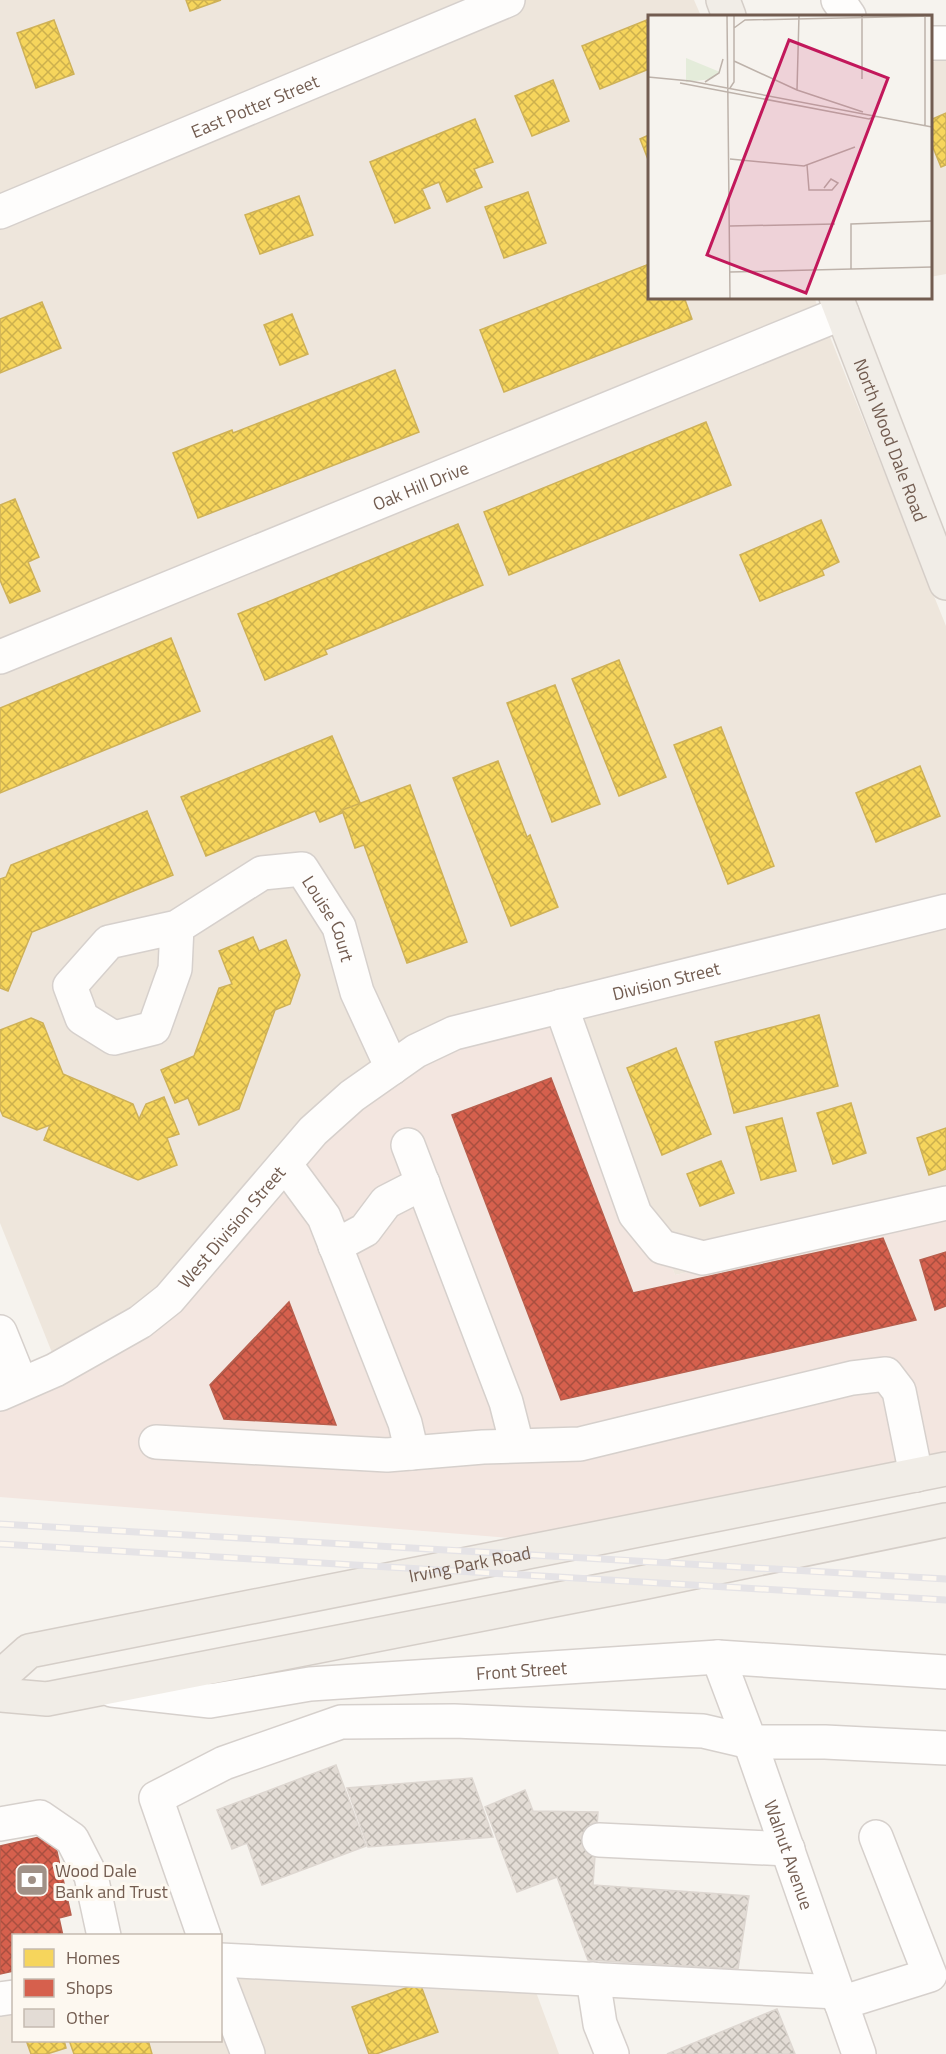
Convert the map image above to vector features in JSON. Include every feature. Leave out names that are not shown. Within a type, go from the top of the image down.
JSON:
[{"type":"main road","name":"North Wood Dale Road","points":[[839,305],[946,583]]},
{"type":"main road","name":"Irving Park Road","points":[[0,1677],[29,1651],[931,1472]]},
{"type":"main road","points":[[0,1695],[46,1699],[646,1582],[946,1520]]},
{"type":"street","name":"East Potter Street","points":[[0,212],[508,0]]},
{"type":"street","points":[[838,0],[848,15]]},
{"type":"street","name":"Oak Hill Drive","points":[[0,657],[839,305]]},
{"type":"street","name":"Louise Court","points":[[177,927],[262,873],[302,869],[339,927],[357,992],[392,1068]]},
{"type":"street","name":"Division Street","points":[[392,1068],[416,1051],[454,1033],[946,911]]},
{"type":"street","points":[[561,1006],[635,1214],[662,1247],[703,1258],[946,1203]]},
{"type":"street","name":"West Division Street","points":[[11,1389],[55,1370],[140,1322],[169,1299],[313,1131],[344,1103],[392,1068]]},
{"type":"street","points":[[408,1145],[506,1402],[517,1446]]},
{"type":"street","points":[[285,1164],[324,1217],[405,1423],[412,1453]]},
{"type":"street","points":[[335,1246],[365,1230],[387,1202],[423,1183]]},
{"type":"street","points":[[0,1332],[11,1389]]},
{"type":"street","points":[[156,1442],[387,1455],[580,1444],[852,1378],[886,1374],[899,1391],[931,1472]]},
{"type":"street","name":"Front Street","points":[[99,1689],[210,1701],[310,1684],[718,1657],[946,1672]]},
{"type":"street","name":"Walnut Avenue","points":[[718,1657],[859,2054]]},
{"type":"street","points":[[204,1934],[156,1798],[224,1763],[341,1722],[454,1721],[703,1731],[750,1742],[825,1742],[946,1748]]},
{"type":"street","points":[[0,1824],[40,1817],[72,1839],[91,1876],[104,1934]]},
{"type":"street","points":[[222,1959],[593,1979],[839,1998],[930,1975],[876,1837]]},
{"type":"street","points":[[599,1840],[788,1849]]},
{"type":"street","points":[[593,1979],[600,2024],[612,2054]]},
{"type":"street","points":[[222,1986],[248,2054]]},
{"type":"shaded area","points":[[0,0],[694,0],[701,15],[648,15],[648,298],[814,298],[946,626],[946,1215],[675,1275],[573,1008],[153,1302],[53,1355],[0,1223]]},
{"type":"shaded area","points":[[946,57],[946,274],[931,277],[931,63]]},
{"type":"shaded area","points":[[573,1008],[675,1275],[946,1215],[946,1456],[524,1539],[0,1497],[0,1403],[74,1370],[318,1131],[393,1071]]},
{"type":"shaded area","points":[[222,1966],[533,1984],[559,2054],[254,2054]]},
{"type":"shaded area","points":[[12,1986],[12,2042],[222,2042],[222,2000],[242,2054],[0,2054],[0,1988]]},
{"type":"building: Homes","points":[[186,0],[221,0],[190,11]]},
{"type":"building: Homes","points":[[648,19],[648,69],[600,89],[582,46]]},
{"type":"building: Homes","points":[[54,20],[74,74],[36,88],[17,33]]},
{"type":"building: Homes","points":[[553,80],[569,121],[532,136],[515,96]]},
{"type":"building: Homes","points":[[946,113],[946,165],[941,167],[931,142],[931,120]]},
{"type":"building: Homes","points":[[475,119],[493,162],[474,169],[482,187],[447,202],[439,182],[422,189],[430,208],[395,223],[370,162]]},
{"type":"building: Homes","points":[[648,135],[648,159],[640,139]]},
{"type":"building: Homes","points":[[528,192],[546,243],[504,258],[485,207]]},
{"type":"building: Homes","points":[[299,196],[313,235],[260,254],[245,215]]},
{"type":"building: Homes","points":[[648,264],[648,298],[684,298],[692,319],[504,392],[480,330]]},
{"type":"building: Homes","points":[[42,302],[61,348],[0,373],[0,319]]},
{"type":"building: Homes","points":[[292,314],[308,354],[280,365],[264,325]]},
{"type":"building: Homes","points":[[395,370],[419,432],[198,518],[173,453],[232,430],[233,433]]},
{"type":"building: Homes","points":[[706,422],[731,485],[509,575],[484,512]]},
{"type":"building: Homes","points":[[15,499],[39,557],[28,562],[40,591],[10,603],[0,580],[0,505]]},
{"type":"building: Homes","points":[[821,520],[839,562],[822,570],[824,575],[760,601],[740,555]]},
{"type":"building: Homes","points":[[458,524],[483,585],[325,650],[327,654],[265,680],[238,614]]},
{"type":"building: Homes","points":[[171,638],[200,711],[0,793],[0,708]]},
{"type":"building: Homes","points":[[619,660],[666,777],[619,796],[572,679]]},
{"type":"building: Homes","points":[[555,685],[600,804],[552,822],[507,703]]},
{"type":"building: Homes","points":[[721,727],[774,866],[728,884],[674,745]]},
{"type":"building: Homes","points":[[332,736],[361,805],[320,822],[315,811],[206,856],[181,797]]},
{"type":"building: Homes","points":[[498,761],[527,837],[530,835],[558,907],[511,926],[453,778]]},
{"type":"building: Homes","points":[[920,766],[940,816],[876,842],[856,793]]},
{"type":"building: Homes","points":[[410,785],[467,942],[407,963],[364,845],[355,848],[342,810]]},
{"type":"building: Homes","points":[[147,811],[173,875],[32,932],[8,991],[0,988],[0,879],[6,877],[11,865]]},
{"type":"building: Homes","points":[[253,937],[259,951],[286,940],[300,975],[290,1004],[275,1010],[239,1109],[199,1125],[188,1098],[175,1103],[161,1070],[194,1056],[219,988],[232,984],[219,951]]},
{"type":"building: Homes","points":[[819,1015],[838,1086],[734,1113],[715,1042]]},
{"type":"building: Homes","points":[[31,1018],[43,1023],[63,1074],[133,1104],[139,1119],[146,1104],[164,1097],[179,1134],[167,1138],[177,1165],[138,1180],[44,1140],[50,1125],[37,1130],[3,1116],[0,1109],[0,1030]]},
{"type":"building: Homes","points":[[676,1048],[711,1134],[662,1155],[627,1068]]},
{"type":"building: Homes","points":[[851,1103],[866,1153],[833,1164],[817,1113]]},
{"type":"building: Homes","points":[[782,1118],[796,1171],[761,1180],[746,1127]]},
{"type":"building: Homes","points":[[946,1128],[946,1169],[929,1175],[917,1138]]},
{"type":"building: Homes","points":[[721,1161],[734,1193],[700,1206],[687,1174]]},
{"type":"building: Homes","points":[[420,1983],[438,2032],[376,2054],[369,2054],[352,2007]]},
{"type":"building: Homes","points":[[27,2042],[64,2042],[66,2048],[47,2054],[31,2054]]},
{"type":"building: Homes","points":[[70,2042],[149,2042],[152,2054],[74,2054]]},
{"type":"building: Shops","points":[[551,1078],[633,1293],[883,1238],[916,1320],[561,1400],[452,1115]]},
{"type":"building: Shops","points":[[946,1252],[946,1306],[935,1310],[920,1260]]},
{"type":"building: Shops","points":[[289,1302],[336,1425],[224,1419],[210,1385]]},
{"type":"building: Shops","name":"Wood Dale Bank and Trust","points":[[53,1834],[71,1915],[59,1918],[63,1934],[12,1934],[12,1971],[0,1974],[0,1846]]},
{"type":"building: Other","points":[[336,1765],[366,1846],[262,1885],[247,1843],[232,1849],[217,1810]]},
{"type":"building: Other","points":[[472,1778],[493,1837],[368,1847],[347,1788]]},
{"type":"building: Other","points":[[525,1790],[533,1811],[598,1812],[593,1885],[749,1896],[738,1969],[588,1960],[557,1877],[517,1892],[485,1807]]},
{"type":"building: Other","points":[[777,2009],[795,2054],[667,2054]]},
{"type":"railway","points":[[0,1524],[946,1579]]},
{"type":"railway","points":[[0,1544],[946,1600]]},
{"type":"place","name":"Wood Dale Bank and Trust","points":[[32,1880]]}]
